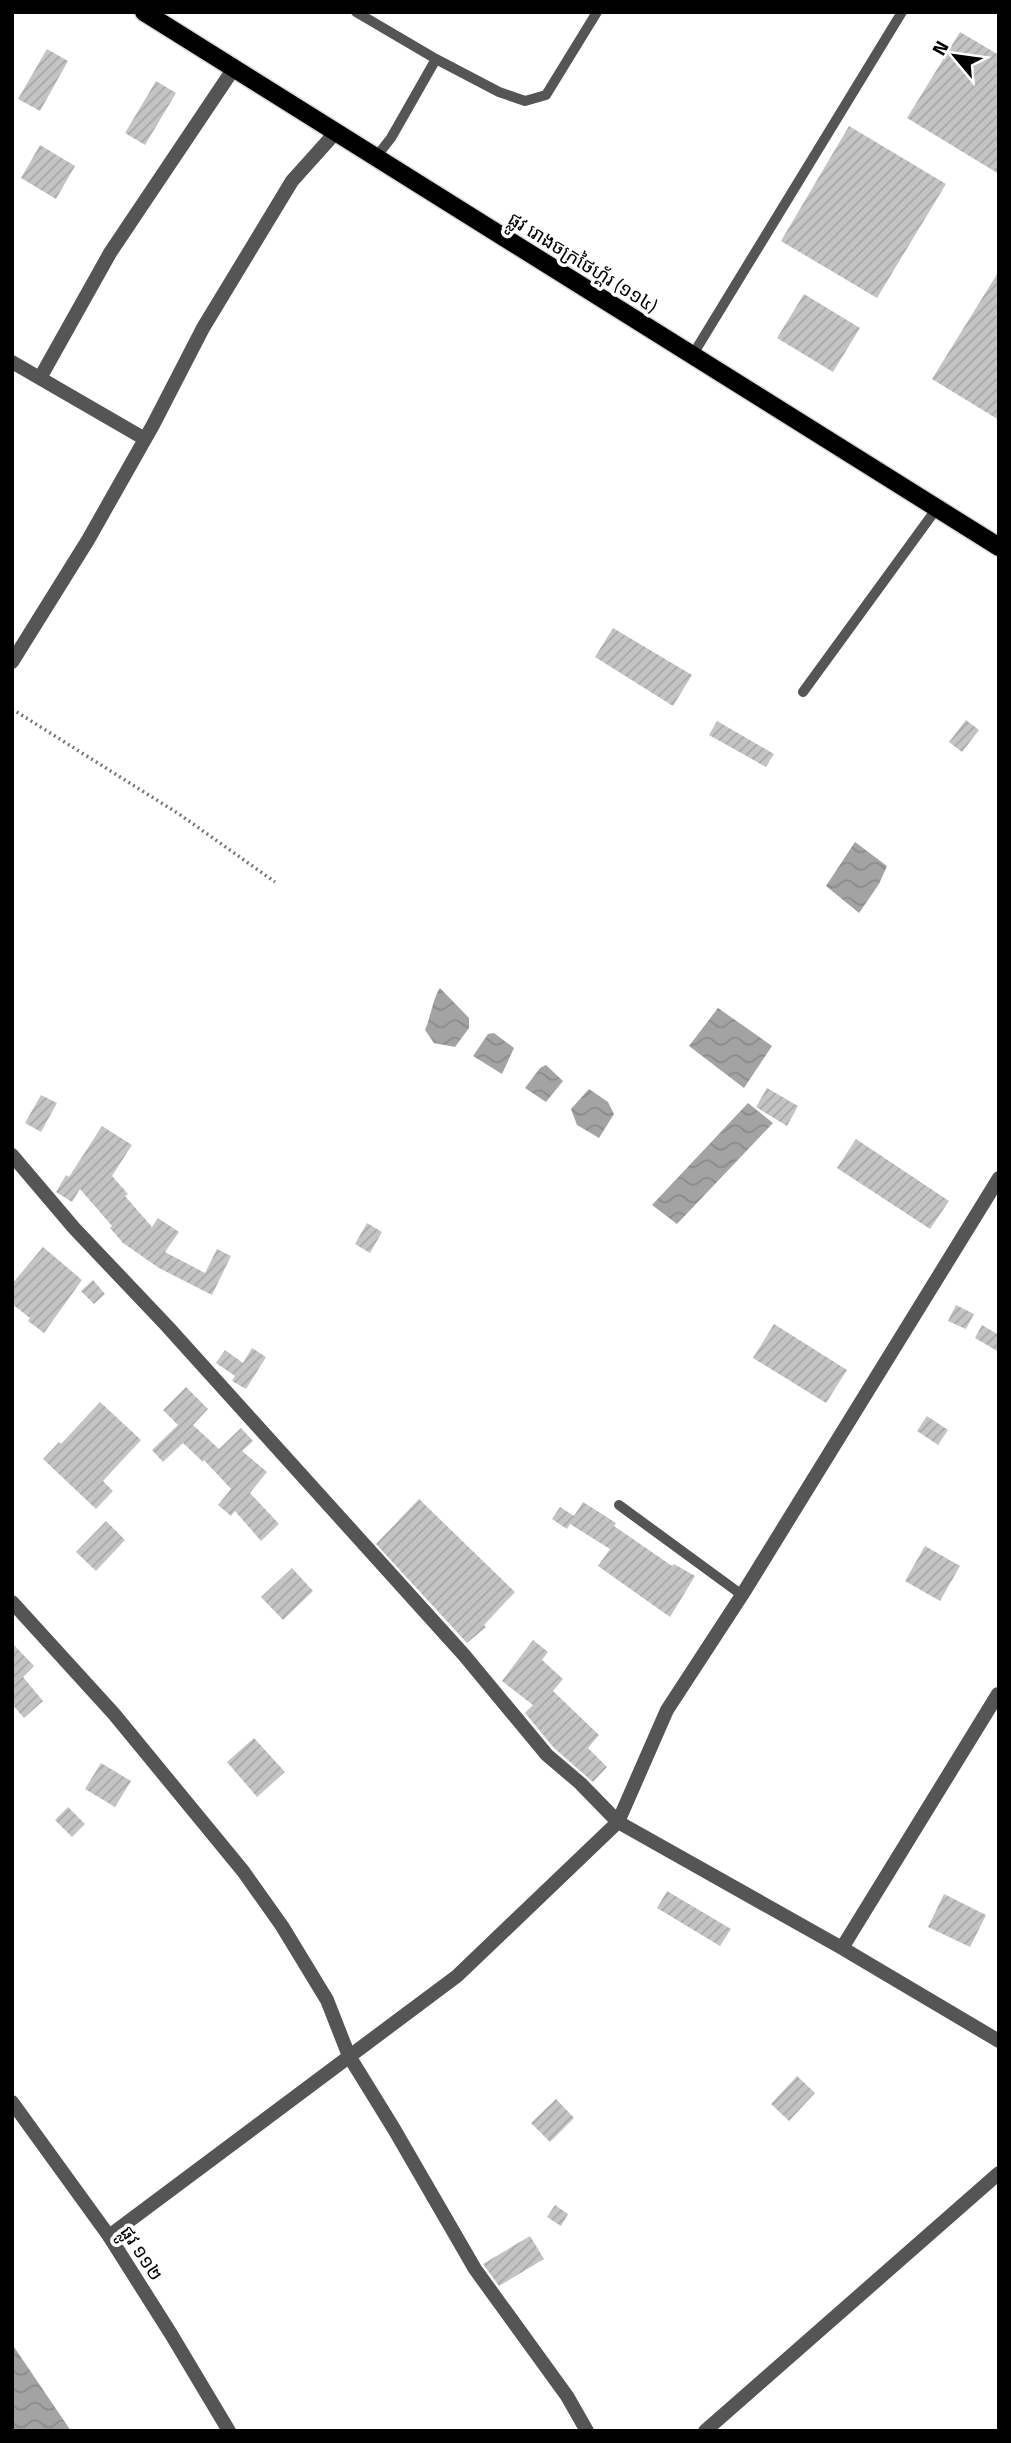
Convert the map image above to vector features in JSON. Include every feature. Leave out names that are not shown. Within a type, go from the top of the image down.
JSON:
[{"type":"main road","name":"ផ្លូវ រោងចក្រថៃហ្គ័រ (១១៤)","points":[[144,12],[999,547]]},
{"type":"street","points":[[40,378],[110,253],[234,68]]},
{"type":"street","points":[[12,662],[88,540],[203,328],[292,181],[336,132]]},
{"type":"street","points":[[12,362],[145,439]]},
{"type":"street","points":[[12,1155],[74,1228],[167,1326],[464,1655],[547,1755],[580,1783],[618,1822],[842,1948],[999,2041]]},
{"type":"street","points":[[109,2236],[457,1976],[618,1822],[667,1710],[742,1595],[999,1178]]},
{"type":"street","points":[[12,1602],[114,1714],[243,1871],[282,1926],[327,2000],[349,2056],[475,2269],[568,2396],[587,2431]]},
{"type":"street","points":[[842,1948],[998,1695]]},
{"type":"street","name":"ផ្លូវ ១១២","points":[[12,2102],[109,2236],[172,2334],[229,2431]]},
{"type":"street","points":[[705,2431],[999,2173]]},
{"type":"lane","points":[[356,12],[436,60],[499,92],[525,101],[546,95],[597,12]]},
{"type":"lane","points":[[692,356],[902,12]]},
{"type":"lane","points":[[376,157],[391,138],[436,60]]},
{"type":"lane","points":[[803,692],[937,508]]},
{"type":"lane","points":[[619,1505],[742,1595]]},
{"type":"path","points":[[12,709],[179,814],[275,882]]},
{"type":"water","points":[[855,842],[887,866],[879,884],[859,913],[826,886]]},
{"type":"water","points":[[440,988],[469,1018],[469,1028],[455,1047],[434,1043],[425,1030]]},
{"type":"water","points":[[718,1008],[772,1046],[744,1088],[689,1046]]},
{"type":"water","points":[[494,1033],[514,1048],[502,1074],[473,1056],[488,1034]]},
{"type":"water","points":[[546,1065],[563,1081],[546,1102],[525,1088],[540,1068]]},
{"type":"water","points":[[589,1089],[608,1102],[614,1114],[599,1138],[577,1125],[571,1109]]},
{"type":"water","points":[[748,1103],[773,1123],[677,1224],[652,1205]]},
{"type":"water","points":[[12,2344],[71,2431],[12,2431]]},
{"type":"building","points":[[960,32],[999,55],[999,174],[907,118]]},
{"type":"building","points":[[47,49],[68,61],[40,111],[18,99]]},
{"type":"building","points":[[156,81],[176,93],[145,145],[125,133]]},
{"type":"building","points":[[849,126],[946,184],[877,298],[781,241]]},
{"type":"building","points":[[40,145],[75,166],[56,199],[21,178]]},
{"type":"building","points":[[999,271],[999,420],[932,379]]},
{"type":"building","points":[[804,294],[860,328],[833,372],[777,338]]},
{"type":"building","points":[[613,628],[692,675],[673,706],[595,657]]},
{"type":"building","points":[[966,720],[979,730],[962,752],[949,742]]},
{"type":"building","points":[[717,721],[774,754],[766,767],[709,735]]},
{"type":"building","points":[[767,1088],[798,1106],[787,1126],[756,1107]]},
{"type":"building","points":[[41,1095],[57,1103],[41,1132],[25,1123]]},
{"type":"building","points":[[102,1126],[132,1145],[112,1176],[128,1194],[125,1196],[152,1227],[158,1218],[179,1232],[165,1252],[205,1273],[217,1249],[231,1256],[212,1295],[159,1268],[123,1243],[80,1189],[72,1202],[56,1192]]},
{"type":"building","points":[[856,1139],[949,1201],[930,1229],[837,1168]]},
{"type":"building","points":[[367,1223],[382,1232],[370,1253],[355,1244]]},
{"type":"building","points":[[43,1247],[82,1280],[44,1333],[12,1304],[12,1284]]},
{"type":"building","points":[[93,1280],[105,1294],[94,1304],[81,1291]]},
{"type":"building","points":[[956,1305],[974,1314],[966,1329],[948,1321]]},
{"type":"building","points":[[774,1324],[847,1370],[826,1403],[753,1358]]},
{"type":"building","points":[[982,1325],[999,1335],[999,1352],[975,1338]]},
{"type":"building","points":[[252,1348],[266,1357],[246,1389],[232,1381],[235,1376],[216,1363],[225,1350],[243,1363]]},
{"type":"building","points":[[186,1387],[208,1409],[193,1425],[219,1449],[241,1428],[253,1441],[242,1451],[267,1472],[250,1493],[279,1524],[261,1541],[235,1511],[231,1516],[218,1505],[231,1489],[204,1460],[203,1462],[183,1443],[163,1462],[152,1450],[178,1425],[163,1410]]},
{"type":"building","points":[[100,1402],[141,1440],[103,1481],[113,1491],[96,1509],[43,1459],[59,1442],[61,1444]]},
{"type":"building","points":[[927,1416],[948,1430],[938,1445],[917,1431]]},
{"type":"building","points":[[419,1499],[515,1592],[484,1625],[486,1627],[467,1643],[376,1544]]},
{"type":"building","points":[[583,1502],[616,1523],[614,1526],[672,1566],[674,1564],[695,1576],[670,1617],[598,1566],[610,1549],[570,1524],[567,1529],[552,1519],[560,1507],[574,1516]]},
{"type":"building","points":[[106,1521],[125,1540],[96,1571],[76,1552]]},
{"type":"building","points":[[925,1546],[960,1566],[940,1601],[905,1581]]},
{"type":"building","points":[[292,1568],[313,1591],[283,1620],[261,1597]]},
{"type":"building","points":[[533,1640],[548,1652],[542,1660],[563,1679],[553,1691],[599,1735],[588,1748],[607,1767],[593,1782],[554,1748],[525,1713],[533,1705],[502,1681]]},
{"type":"building","points":[[12,1643],[34,1666],[23,1677],[43,1701],[24,1718],[12,1704]]},
{"type":"building","points":[[254,1738],[285,1772],[257,1797],[227,1762]]},
{"type":"building","points":[[101,1763],[131,1781],[115,1807],[85,1789]]},
{"type":"building","points":[[68,1807],[85,1824],[72,1837],[55,1820]]},
{"type":"building","points":[[667,1891],[731,1929],[720,1946],[657,1908]]},
{"type":"building","points":[[944,1894],[986,1915],[970,1947],[928,1927]]},
{"type":"building","points":[[797,2076],[815,2093],[789,2121],[771,2104]]},
{"type":"building","points":[[556,2099],[574,2118],[550,2142],[531,2123]]},
{"type":"building","points":[[555,2205],[568,2214],[561,2226],[547,2217]]},
{"type":"building","points":[[530,2236],[544,2259],[499,2286],[483,2264]]}]
